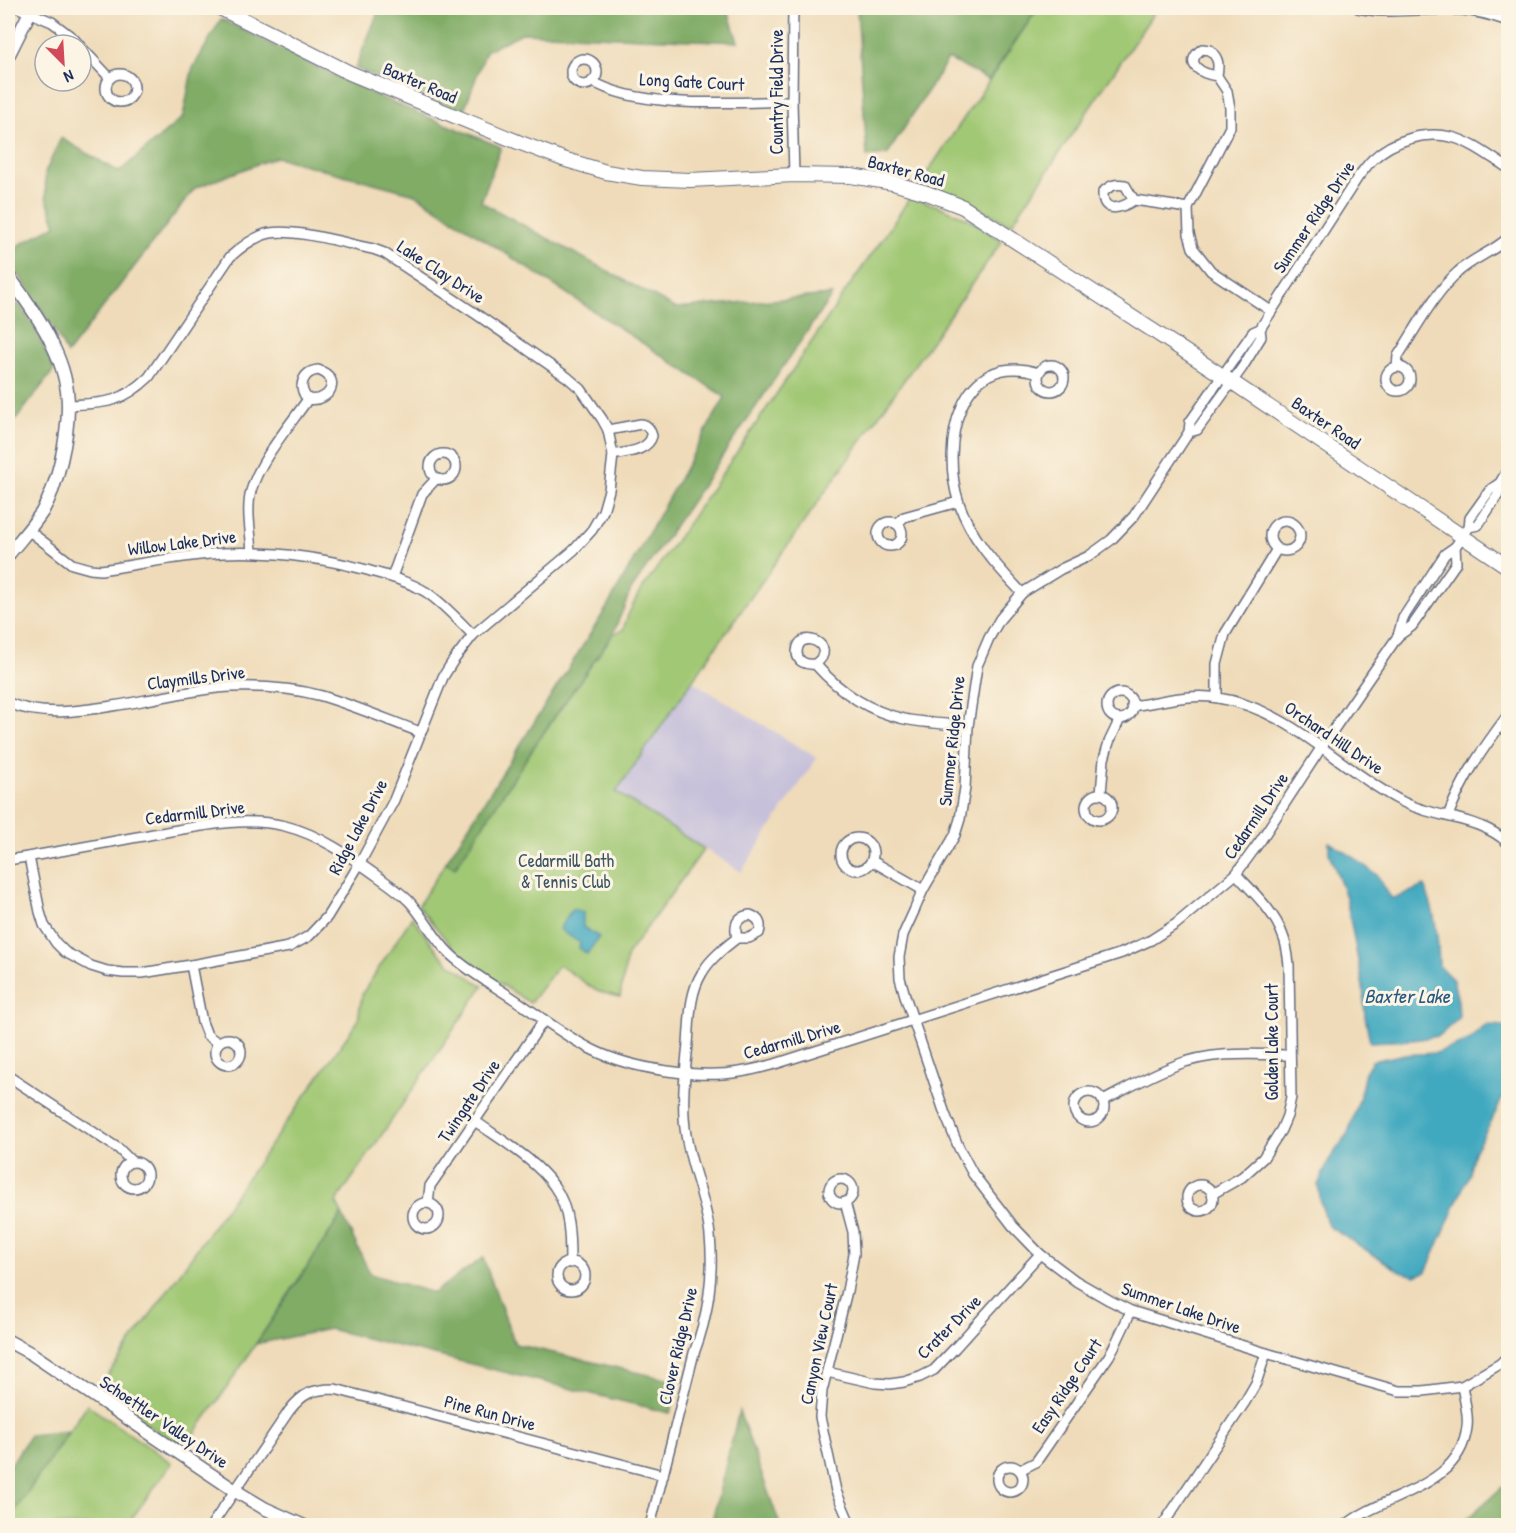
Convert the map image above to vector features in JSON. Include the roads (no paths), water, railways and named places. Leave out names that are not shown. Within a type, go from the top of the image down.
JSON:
[{"type":"main road","name":"Baxter Road","points":[[220,8],[350,73],[518,142],[606,172],[642,178],[690,180],[851,176],[893,183],[963,207],[1228,379],[1509,567]]},
{"type":"street","name":"Country Field Drive","points":[[793,8],[794,176]]},
{"type":"street","points":[[1358,8],[1399,11],[1463,10],[1509,21]]},
{"type":"street","points":[[8,56],[27,9],[52,22],[66,33]]},
{"type":"street","points":[[93,60],[110,78]]},
{"type":"street","points":[[1217,76],[1227,91],[1230,127],[1188,208],[1189,234],[1193,248],[1211,271],[1271,311]]},
{"type":"street","name":"Long Gate Court","points":[[592,81],[603,88],[623,94],[665,101],[792,101]]},
{"type":"street","name":"Summer Ridge Drive","points":[[914,1020],[900,978],[899,957],[903,934],[923,890],[955,835],[960,819],[965,788],[968,726],[977,666],[1000,619],[1022,593],[1061,569],[1089,556],[1111,540],[1134,516],[1190,432],[1190,422],[1228,379],[1253,332],[1260,329],[1358,177],[1374,158],[1394,145],[1414,137],[1431,135],[1452,137],[1509,168]]},
{"type":"street","points":[[1134,200],[1188,208]]},
{"type":"street","name":"Lake Clay Drive","points":[[68,405],[106,403],[117,400],[137,388],[149,377],[230,257],[255,239],[269,234],[283,233],[299,234],[373,249],[384,254],[567,377],[593,404],[608,434]]},
{"type":"street","points":[[1397,367],[1398,356],[1446,284],[1469,263],[1499,247],[1509,238]]},
{"type":"street","points":[[8,275],[52,343],[66,384],[68,405],[62,459],[49,497],[42,511],[8,555]]},
{"type":"street","points":[[1022,593],[978,541],[963,514],[958,502],[952,469],[953,447],[957,419],[963,402],[976,385],[987,376],[1012,369],[1039,373]]},
{"type":"street","points":[[252,552],[249,504],[251,491],[261,468],[308,399]]},
{"type":"street","points":[[608,434],[644,424],[650,429],[652,436],[649,444],[643,447],[613,455]]},
{"type":"street","name":"Ridge Lake Drive","points":[[29,856],[44,925],[56,943],[65,952],[91,966],[107,971],[142,973],[191,965],[289,947],[309,936],[327,917],[360,863],[394,800],[420,732],[453,662],[473,635],[574,550],[592,530],[603,511],[609,490],[613,455],[608,434]]},
{"type":"street","name":"Cedarmill Drive","points":[[8,860],[213,824],[249,821],[283,826],[305,832],[325,842],[360,863],[396,889],[408,900],[450,954],[544,1020],[594,1051],[614,1059],[662,1071],[706,1074],[738,1072],[775,1064],[1122,953],[1151,940],[1176,924],[1236,874],[1261,840],[1398,636],[1403,618],[1445,554],[1462,537],[1470,518],[1490,490],[1500,483],[1509,470]]},
{"type":"street","points":[[392,577],[422,494],[436,479]]},
{"type":"street","points":[[897,524],[904,517],[958,502]]},
{"type":"street","name":"Willow Lake Drive","points":[[28,530],[72,564],[90,569],[101,570],[191,556],[252,552],[300,556],[347,565],[392,577],[426,592],[444,606],[473,635]]},
{"type":"street","points":[[1217,697],[1218,664],[1225,634],[1277,549]]},
{"type":"street","points":[[815,664],[832,683],[861,704],[881,713],[905,719],[968,726]]},
{"type":"street","name":"Claymills Drive","points":[[8,704],[38,712],[62,712],[202,690],[265,687],[321,696],[420,732]]},
{"type":"street","points":[[1101,793],[1104,759],[1109,742],[1120,719],[1131,712],[1130,698],[1119,693],[1111,697],[1107,704],[1109,713],[1120,719]]},
{"type":"street","name":"Orchard Hill Drive","points":[[1132,706],[1176,699],[1217,697],[1247,705],[1267,713],[1404,802],[1425,810],[1476,823],[1509,843]]},
{"type":"street","points":[[1448,816],[1466,774],[1509,715]]},
{"type":"street","points":[[872,861],[923,890]]},
{"type":"street","name":"Golden Lake Court","points":[[1212,1194],[1242,1177],[1263,1158],[1281,1130],[1287,1116],[1291,1096],[1289,965],[1283,935],[1263,903],[1236,874]]},
{"type":"street","name":"Clover Ridge Drive","points":[[650,1526],[702,1328],[711,1271],[708,1222],[686,1135],[684,1117],[691,1003],[695,987],[709,962],[737,938]]},
{"type":"street","points":[[191,965],[202,1022],[207,1035],[218,1043]]},
{"type":"street","name":"Twingate Drive","points":[[428,1203],[430,1186],[544,1020]]},
{"type":"street","name":"Summer Lake Drive","points":[[914,1020],[945,1114],[973,1174],[1013,1226],[1040,1254],[1076,1281],[1109,1300],[1131,1311],[1399,1391],[1423,1392],[1462,1386],[1500,1364],[1509,1356]]},
{"type":"street","points":[[1103,1101],[1175,1065],[1198,1059],[1255,1054],[1289,1055]]},
{"type":"street","points":[[8,1076],[120,1149],[132,1162]]},
{"type":"street","points":[[475,1121],[542,1172],[555,1187],[568,1222],[570,1263]]},
{"type":"street","name":"Canyon View Court","points":[[845,1202],[853,1232],[854,1254],[822,1390],[820,1417],[836,1491],[851,1526]]},
{"type":"street","name":"Crater Drive","points":[[827,1372],[874,1383],[890,1384],[920,1377],[933,1370],[1040,1254]]},
{"type":"street","name":"Easy Ridge Court","points":[[1020,1470],[1036,1462],[1108,1356],[1131,1311]]},
{"type":"street","name":"Schoettler Valley Drive","points":[[8,1341],[32,1354],[234,1490],[264,1508],[304,1526]]},
{"type":"street","points":[[1162,1526],[1245,1402],[1256,1383],[1266,1353]]},
{"type":"street","points":[[1346,1526],[1358,1516],[1433,1479],[1448,1467],[1457,1455],[1467,1428],[1462,1386]]},
{"type":"street","name":"Pine Run Drive","points":[[234,1490],[297,1401],[308,1392],[322,1389],[335,1389],[663,1475]]},
{"type":"street","points":[[211,1526],[234,1490]]},
{"type":"water","name":"Baxter Lake","points":[[1329,842],[1377,875],[1391,898],[1424,886],[1434,915],[1439,966],[1453,980],[1458,1001],[1459,1018],[1439,1036],[1370,1042],[1363,987],[1346,897],[1329,853]]},
{"type":"water","points":[[572,909],[583,912],[583,927],[599,937],[587,954],[579,948],[580,943],[559,929]]},
{"type":"water","points":[[1486,1025],[1508,1027],[1508,1093],[1501,1101],[1474,1152],[1469,1174],[1426,1272],[1415,1276],[1401,1272],[1328,1226],[1318,1185],[1329,1160],[1348,1133],[1365,1072],[1372,1061],[1401,1055],[1436,1053],[1469,1041]]},
{"type":"park label","name":"Cedarmill Bath & Tennis Club","points":[[566,871]]}]
